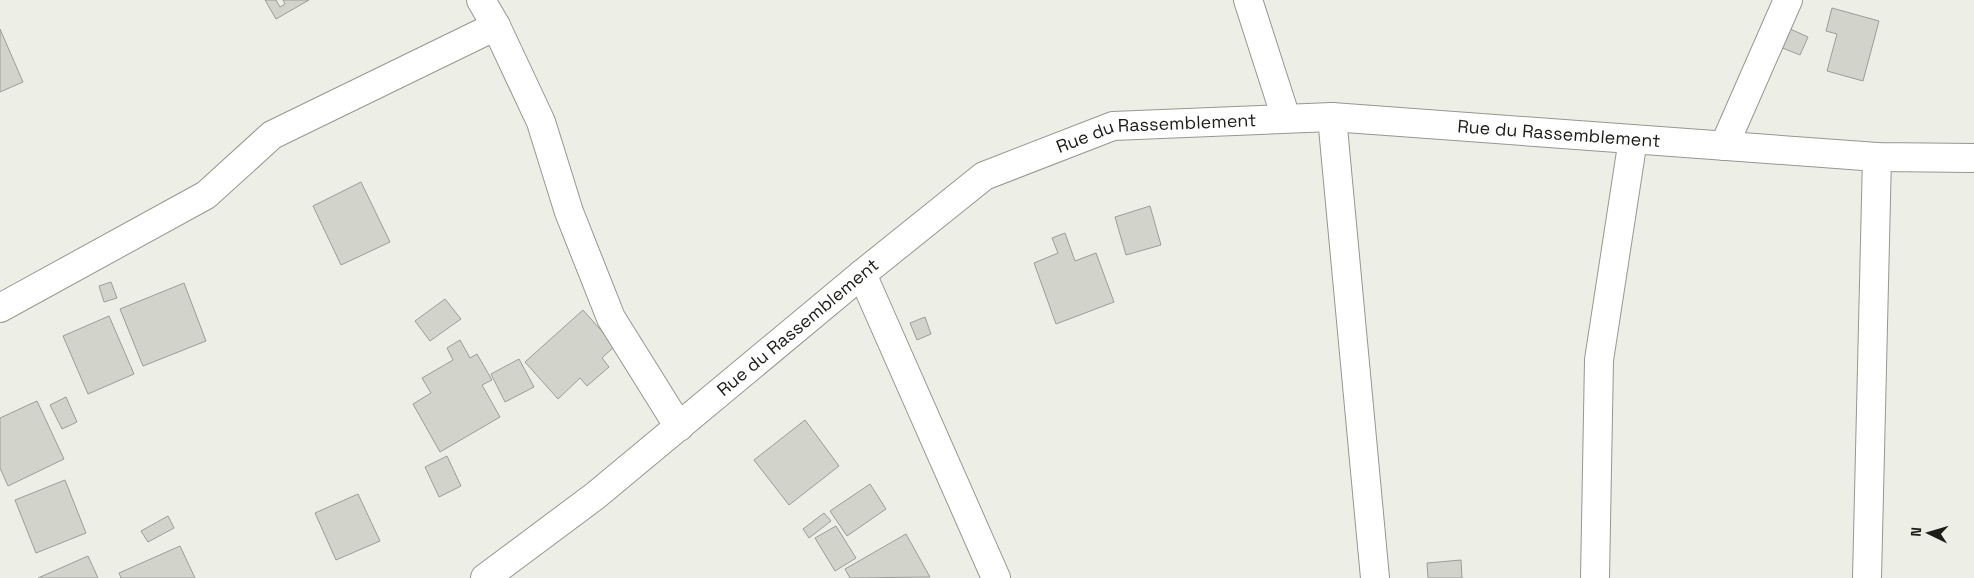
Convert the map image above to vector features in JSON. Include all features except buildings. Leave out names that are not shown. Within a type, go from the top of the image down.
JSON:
[{"type":"street","points":[[481,0],[496,26],[541,122],[569,212],[611,318],[678,427]]},
{"type":"street","points":[[1248,0],[1286,118]]},
{"type":"street","points":[[1724,146],[1788,0]]},
{"type":"street","points":[[0,308],[206,195],[272,135],[496,26]]},
{"type":"street","points":[[1332,117],[1375,578]]},
{"type":"street","name":"Rue du Rassemblement","points":[[498,574],[984,176],[1113,126],[1332,117],[1877,157],[1974,158]]},
{"type":"street","points":[[1595,578],[1599,360],[1633,140]]},
{"type":"street","points":[[1866,578],[1877,157]]},
{"type":"street","points":[[862,274],[996,578]]}]
